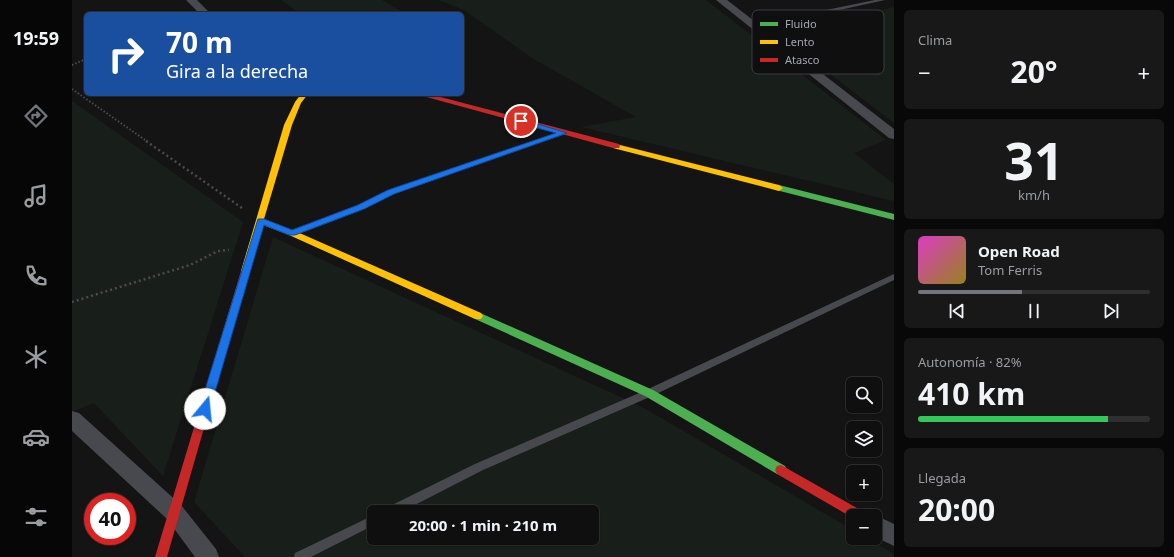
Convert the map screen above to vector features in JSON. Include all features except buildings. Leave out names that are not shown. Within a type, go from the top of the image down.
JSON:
[{"type":"street","points":[[191,0],[204,12]]},
{"type":"street","points":[[721,0],[752,22]]},
{"type":"street","points":[[817,74],[894,135]]},
{"type":"street","points":[[161,557],[288,125],[298,102],[303,96]]},
{"type":"street","points":[[427,96],[564,133],[894,217]]},
{"type":"street","points":[[261,221],[292,233],[649,393],[848,509]]},
{"type":"street","points":[[72,419],[174,512],[208,557]]},
{"type":"street","points":[[882,529],[894,536]]},
{"type":"lane","points":[[834,10],[882,0]]},
{"type":"lane","points":[[292,233],[361,207],[391,192],[564,133]]},
{"type":"lane","points":[[404,505],[479,467],[649,393],[894,277]]},
{"type":"lane","points":[[299,557],[367,523]]},
{"type":"path","points":[[72,65],[84,60]]},
{"type":"path","points":[[72,89],[261,221]]},
{"type":"path","points":[[72,302],[190,265],[218,251],[253,248]]},
{"type":"shaded area","points":[[281,0],[382,0],[403,12],[298,12]]},
{"type":"shaded area","points":[[439,0],[706,0],[752,36],[752,74],[801,74],[886,140],[854,153],[894,184],[894,201],[581,127],[636,117],[532,58],[464,10]]},
{"type":"shaded area","points":[[894,7],[894,123],[830,74],[884,74],[884,10],[881,10]]},
{"type":"shaded area","points":[[72,101],[243,222],[163,476],[94,403],[72,412]]},
{"type":"shaded area","points":[[273,237],[644,408],[846,526],[846,545],[879,545],[894,554],[894,557],[245,557],[194,502]]},
{"type":"traffic: fast","points":[[779,188],[894,217]]},
{"type":"traffic: fast","points":[[478,316],[649,393],[781,470]]},
{"type":"traffic: slow","points":[[245,271],[288,125],[298,102],[303,96]]},
{"type":"traffic: slow","points":[[616,146],[779,188]]},
{"type":"traffic: slow","points":[[261,221],[292,233],[478,316]]},
{"type":"traffic: jam","points":[[428,96],[616,146]]},
{"type":"traffic: jam","points":[[161,557],[245,271]]},
{"type":"traffic: jam","points":[[781,470],[848,509]]},
{"type":"route","points":[[205,409],[261,221],[292,233],[361,207],[391,192],[564,133],[521,121]]}]
